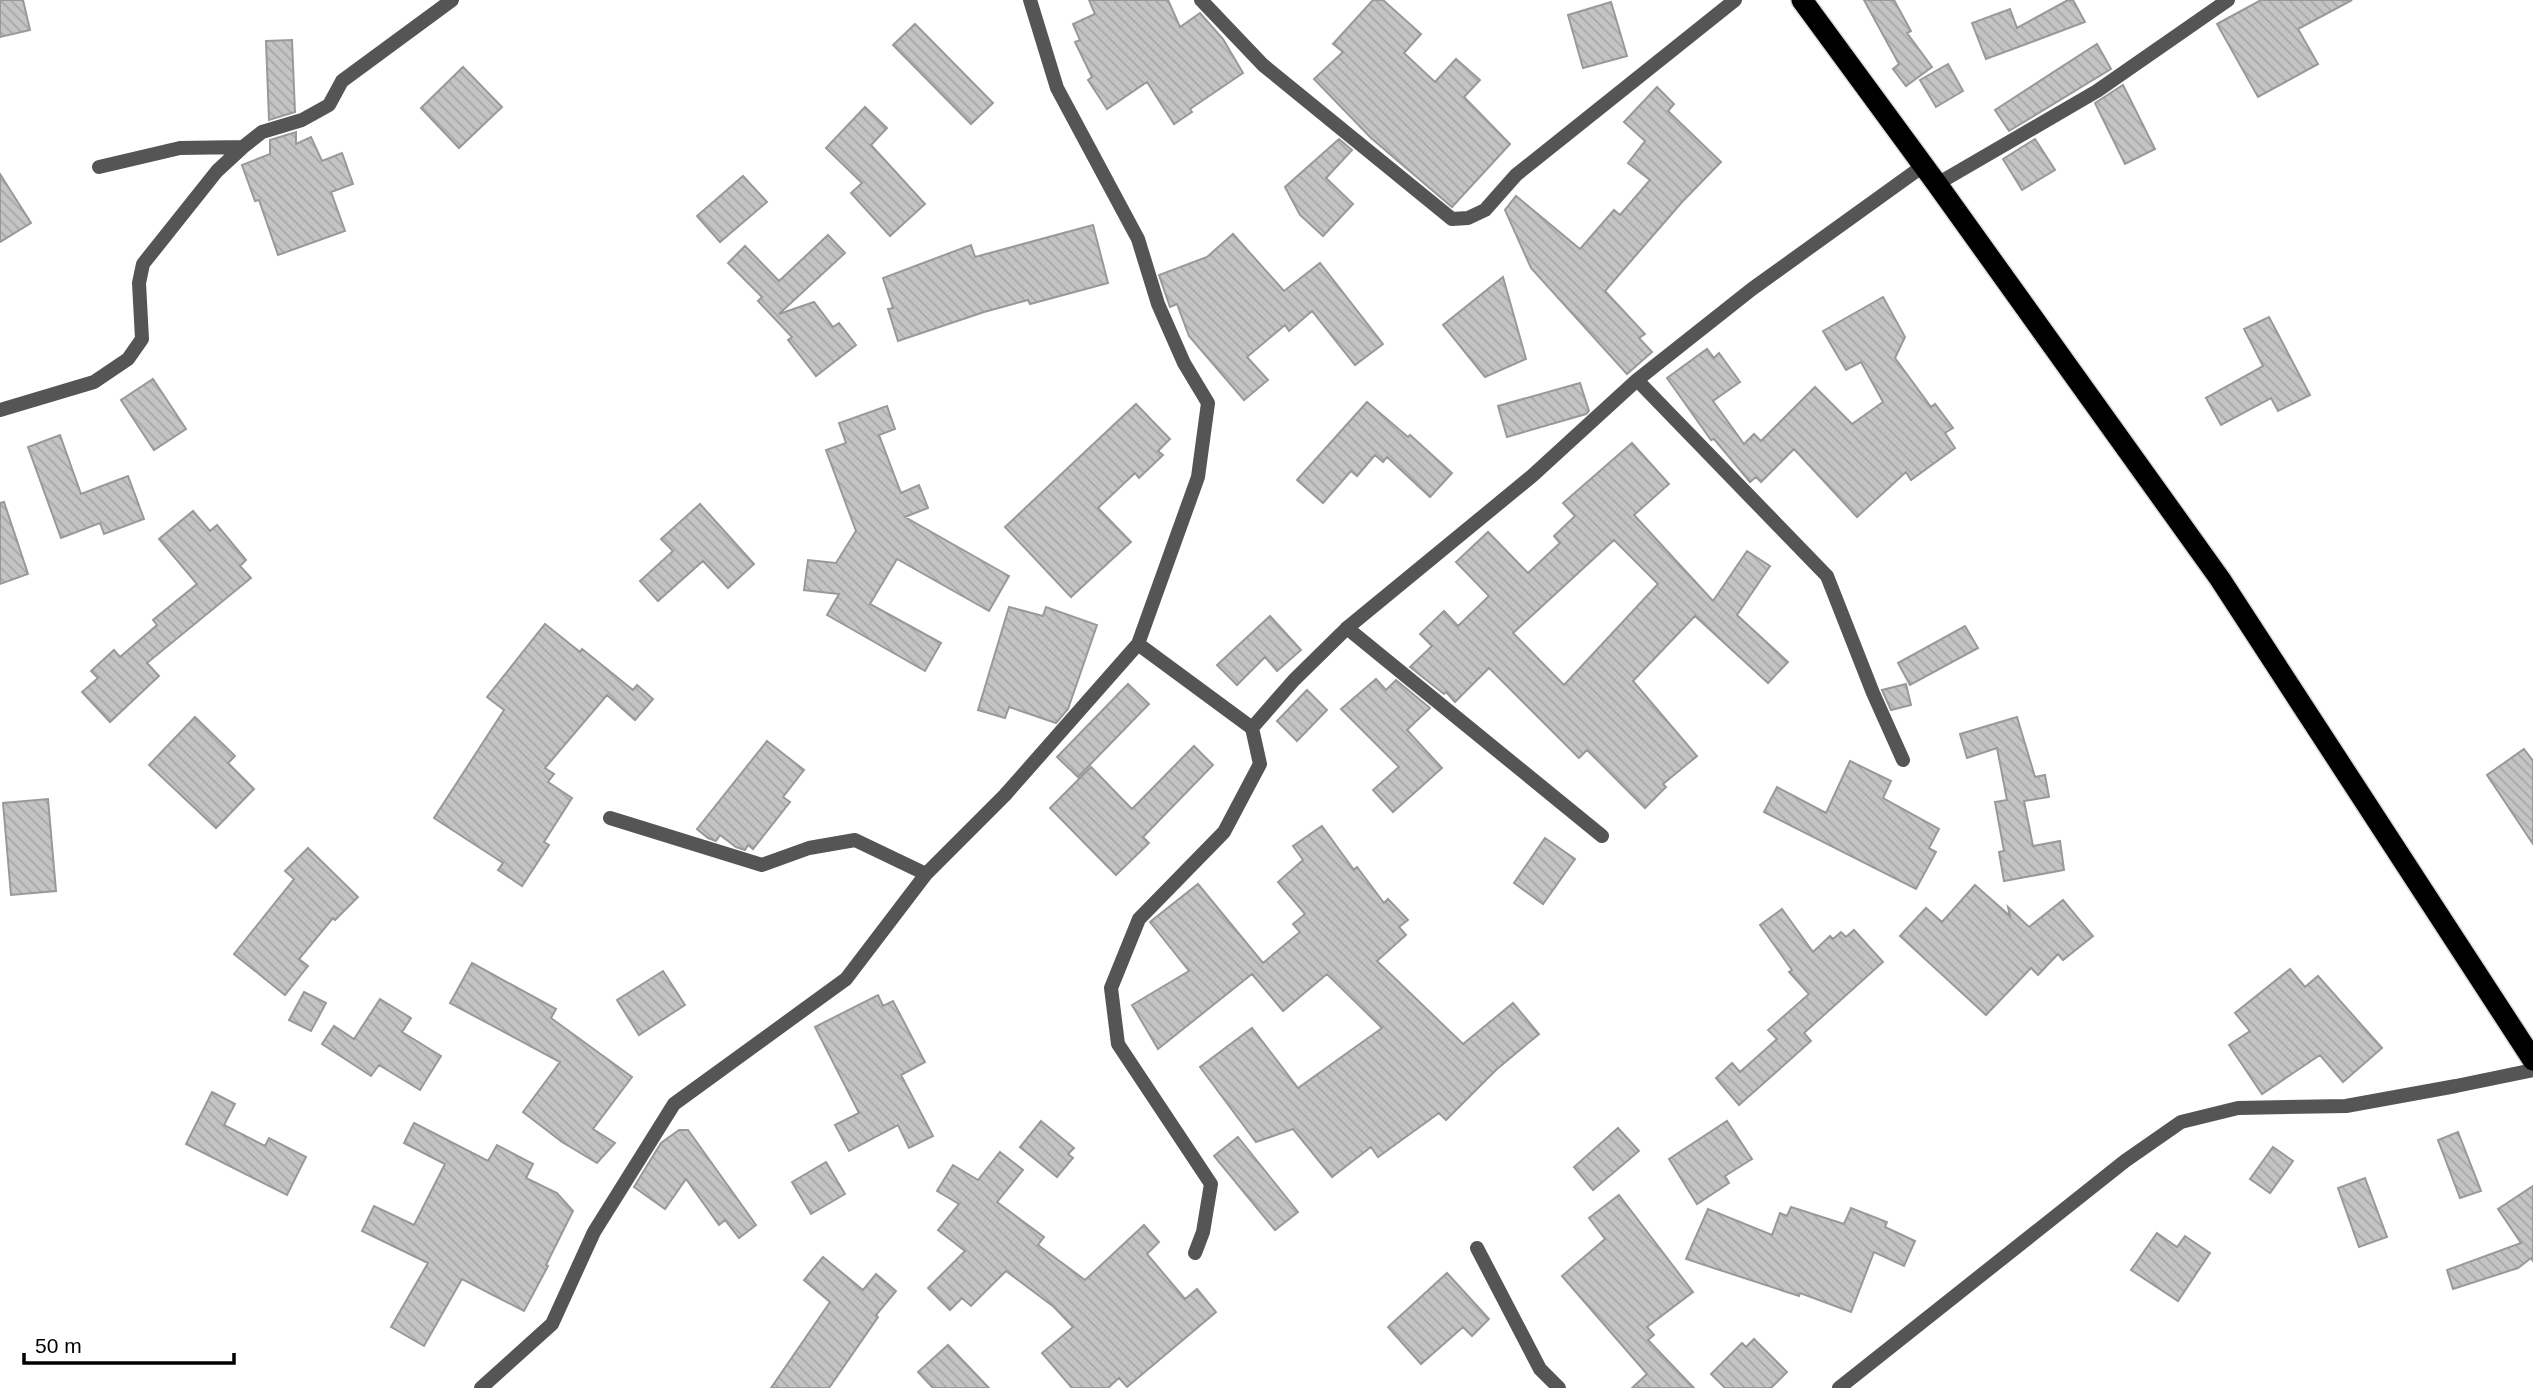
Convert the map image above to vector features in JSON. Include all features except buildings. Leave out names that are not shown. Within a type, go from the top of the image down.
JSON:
[{"type":"highway","points":[[1802,0],[2220,579],[2533,1060]]},
{"type":"street","points":[[0,410],[94,382],[128,359],[142,339],[139,283],[143,264],[217,171],[262,132],[302,120],[328,105],[342,81],[452,0]]},
{"type":"street","points":[[481,1388],[552,1324],[594,1231],[674,1104],[846,979],[926,874],[1005,795],[1138,644],[1198,477],[1208,403],[1184,363],[1158,304],[1138,239],[1057,88],[1030,0]]},
{"type":"street","points":[[1201,0],[1263,65],[1452,219],[1468,218],[1485,210],[1516,176],[1735,0]]},
{"type":"street","points":[[1937,184],[2097,91],[2228,0]]},
{"type":"street","points":[[99,167],[180,148],[243,147]]},
{"type":"street","points":[[1252,728],[1294,680],[1347,628],[1532,476],[1637,380],[1752,289],[1923,166]]},
{"type":"street","points":[[1637,380],[1827,576],[1873,694],[1903,760]]},
{"type":"street","points":[[1347,628],[1602,836]]},
{"type":"street","points":[[1138,644],[1252,728],[1260,764],[1224,832],[1139,919],[1111,988],[1118,1045],[1211,1184],[1203,1231],[1195,1253]]},
{"type":"street","points":[[610,818],[762,865],[809,848],[855,840],[926,874]]},
{"type":"street","points":[[1839,1388],[2125,1161],[2181,1122],[2238,1108],[2346,1106],[2456,1087],[2533,1070]]},
{"type":"street","points":[[1477,1248],[1539,1369],[1559,1388]]}]
